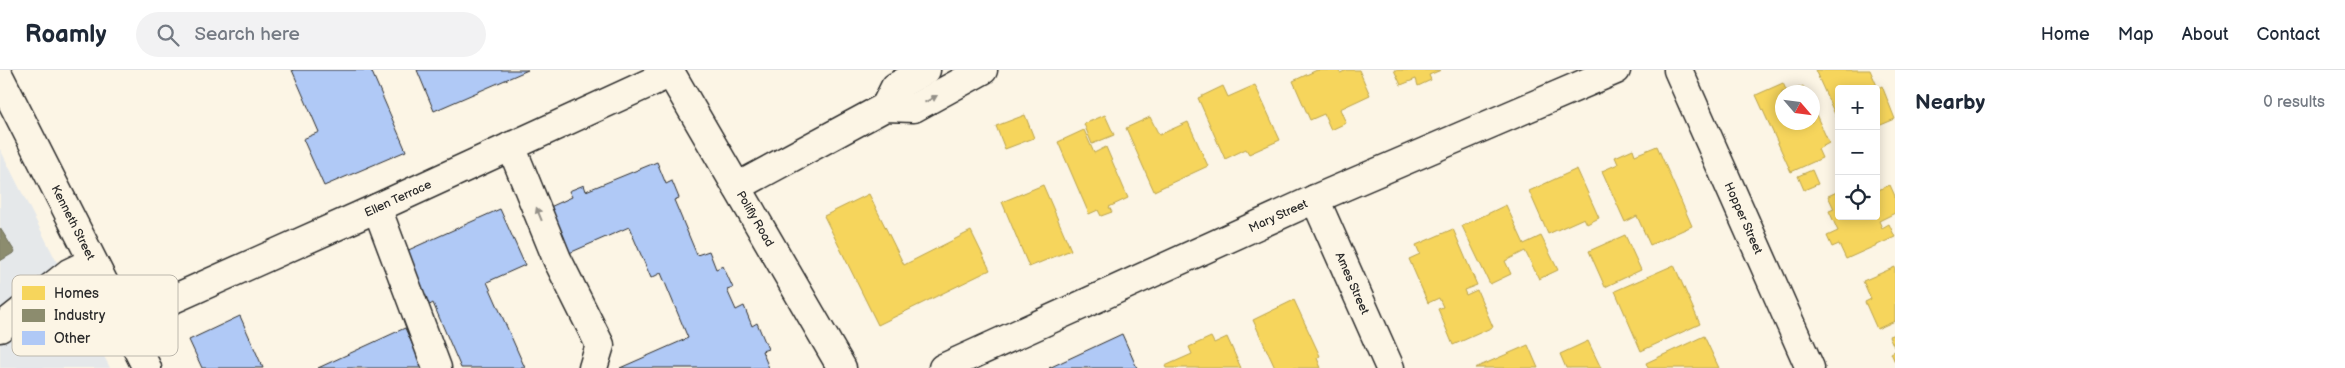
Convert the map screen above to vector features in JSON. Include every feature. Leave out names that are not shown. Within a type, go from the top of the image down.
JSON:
[{"type":"street","points":[[885,107],[895,87],[926,70]]},
{"type":"street","points":[[737,186],[885,107],[914,108],[983,70]]},
{"type":"street","name":"Mary Street","points":[[943,368],[1315,199],[1616,70]]},
{"type":"street","name":"Hopper Street","points":[[1678,70],[1810,368]]},
{"type":"street","name":"Ellen Terrace","points":[[178,297],[377,208],[670,71]]},
{"type":"street","name":"Polifly Road","points":[[670,71],[842,368]]},
{"type":"street","name":"Kenneth Street","points":[[0,78],[99,275]]},
{"type":"street","points":[[511,146],[557,259],[600,345],[593,368]]},
{"type":"street","name":"Ames Street","points":[[1315,199],[1390,368]]},
{"type":"street","points":[[377,208],[437,368]]},
{"type":"street","points":[[66,275],[92,262]]},
{"type":"street","points":[[0,328],[12,318]]},
{"type":"street","name":"Kenneth Street","points":[[141,356],[147,368]]},
{"type":"shaded area","points":[[0,149],[63,275],[12,275],[12,356],[104,356],[110,368],[0,368]]},
{"type":"building: Homes","points":[[1317,70],[1339,70],[1340,73],[1347,70],[1359,70],[1370,95],[1340,109],[1346,123],[1331,130],[1324,114],[1310,120],[1293,81]]},
{"type":"building: Homes","points":[[1394,70],[1441,70],[1429,75],[1431,80],[1418,86],[1416,79],[1401,85]]},
{"type":"building: Homes","points":[[1815,70],[1870,70],[1877,85],[1835,85],[1835,114]]},
{"type":"building: Homes","points":[[1255,85],[1280,140],[1249,154],[1246,149],[1225,159],[1198,98],[1223,86],[1228,97]]},
{"type":"building: Homes","points":[[1882,86],[1895,119],[1880,125],[1880,87]]},
{"type":"building: Homes","points":[[1775,87],[1775,130],[1820,130],[1820,123],[1829,143],[1818,149],[1822,158],[1791,172],[1756,95]]},
{"type":"building: Homes","points":[[1025,115],[1034,138],[1005,149],[996,126]]},
{"type":"building: Homes","points":[[1105,115],[1114,135],[1092,144],[1084,124]]},
{"type":"building: Homes","points":[[1150,117],[1159,135],[1188,122],[1208,166],[1154,191],[1126,128]]},
{"type":"building: Homes","points":[[1084,130],[1094,153],[1106,147],[1128,198],[1109,207],[1112,212],[1101,216],[1098,210],[1089,214],[1058,142]]},
{"type":"building: Homes","points":[[1657,146],[1692,226],[1650,245],[1637,216],[1625,222],[1602,171],[1618,164],[1615,157],[1633,149],[1635,155]]},
{"type":"building: Homes","points":[[1577,169],[1599,218],[1587,224],[1584,218],[1548,234],[1529,191]]},
{"type":"building: Homes","points":[[1812,170],[1818,184],[1804,190],[1798,176]]},
{"type":"building: Homes","points":[[1043,185],[1071,250],[1029,267],[1002,202]]},
{"type":"building: Homes","points":[[1890,185],[1895,196],[1895,213],[1879,221],[1882,228],[1889,224],[1895,237],[1846,259],[1839,244],[1832,247],[1827,236],[1838,231],[1829,211],[1834,209],[1828,196],[1835,193],[1835,220],[1880,220],[1880,189]]},
{"type":"building: Homes","points":[[869,194],[904,265],[971,231],[990,270],[878,325],[824,216]]},
{"type":"building: Homes","points":[[1506,205],[1524,244],[1541,236],[1558,270],[1539,279],[1525,251],[1505,261],[1511,274],[1490,284],[1462,226]]},
{"type":"building: Homes","points":[[1453,229],[1477,285],[1464,290],[1466,295],[1477,290],[1493,327],[1453,345],[1438,309],[1443,307],[1439,298],[1428,303],[1409,259],[1420,254],[1416,245]]},
{"type":"building: Homes","points":[[1625,235],[1641,270],[1605,287],[1589,251]]},
{"type":"building: Homes","points":[[1674,265],[1700,324],[1641,351],[1615,291]]},
{"type":"building: Homes","points":[[1895,267],[1895,321],[1877,329],[1865,302],[1871,299],[1863,281]]},
{"type":"building: Homes","points":[[1294,300],[1320,356],[1317,358],[1321,368],[1275,368],[1253,320]]},
{"type":"building: Homes","points":[[1895,334],[1895,349],[1889,336]]},
{"type":"building: Homes","points":[[1704,336],[1719,368],[1648,368],[1646,363]]},
{"type":"building: Homes","points":[[1211,337],[1214,343],[1227,337],[1241,368],[1166,368],[1165,366],[1192,354],[1189,347]]},
{"type":"building: Homes","points":[[1588,341],[1601,368],[1566,368],[1560,354]]},
{"type":"building: Homes","points":[[1528,345],[1538,368],[1475,368]]},
{"type":"building: Homes","points":[[1895,351],[1895,362],[1891,353]]},
{"type":"building: Industry","points":[[0,228],[15,252],[0,261]]},
{"type":"building: Other","points":[[292,70],[371,70],[406,151],[324,186],[303,139],[319,132]]},
{"type":"building: Other","points":[[417,70],[528,70],[434,111]]},
{"type":"building: Other","points":[[657,162],[666,184],[672,181],[679,198],[674,200],[697,255],[709,251],[716,269],[723,266],[733,288],[727,290],[736,310],[744,306],[752,326],[757,323],[768,349],[762,351],[769,368],[620,368],[688,338],[661,273],[651,278],[629,227],[567,254],[548,208],[572,197],[569,191],[584,185],[586,191]]},
{"type":"building: Other","points":[[500,209],[525,265],[487,282],[525,368],[461,368],[433,303],[428,306],[404,252]]},
{"type":"building: Other","points":[[240,316],[263,368],[202,368],[189,340]]},
{"type":"building: Other","points":[[405,328],[423,368],[318,368]]},
{"type":"building: Other","points":[[1122,334],[1137,368],[1049,368]]}]
